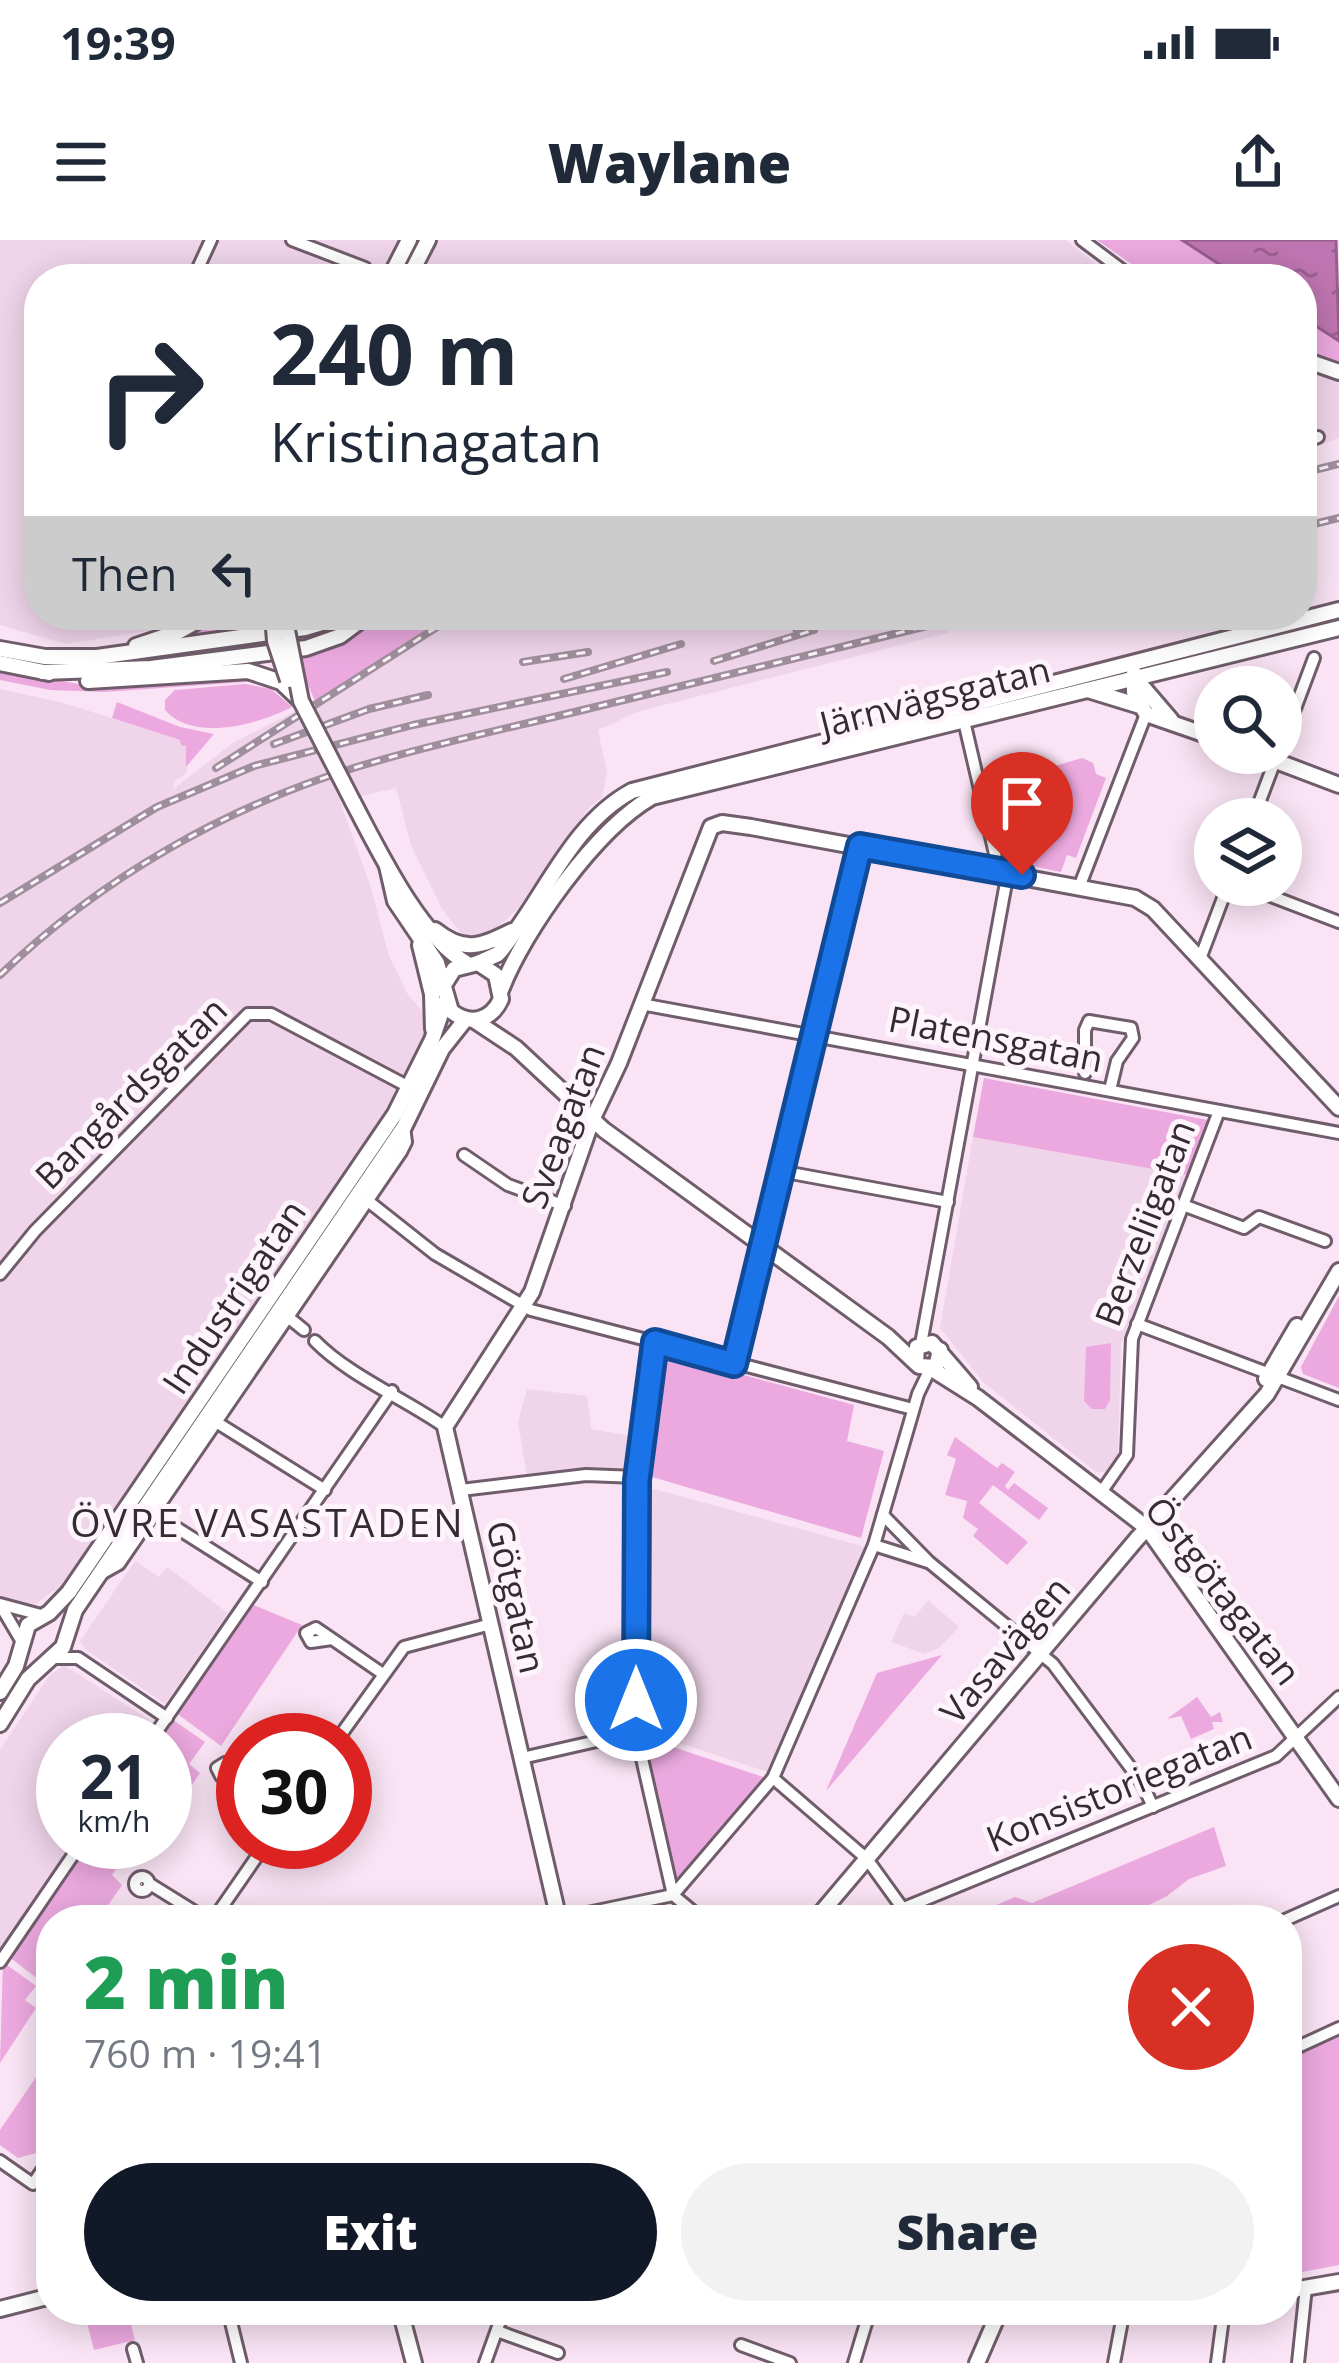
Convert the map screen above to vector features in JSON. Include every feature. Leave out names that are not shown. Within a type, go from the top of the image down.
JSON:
[{"type":"main road","points":[[413,264],[428,240]]},
{"type":"main road","points":[[419,258],[421,264]]},
{"type":"main road","name":"Järnvägsgatan","points":[[517,928],[596,818],[632,791],[1133,670],[1339,628]]},
{"type":"main road","points":[[97,657],[182,630]]},
{"type":"main road","points":[[275,630],[279,658],[387,866],[440,944],[496,975],[500,996],[492,1013],[470,1020],[455,1015],[436,964],[395,901],[387,866]]},
{"type":"main road","points":[[286,630],[297,695]]},
{"type":"main road","points":[[0,649],[45,657],[97,657],[291,630]]},
{"type":"main road","points":[[44,672],[131,670],[306,649],[348,630]]},
{"type":"main road","name":"Järnvägsgatan","points":[[500,996],[514,962],[573,873],[609,827],[652,797],[1088,690],[1133,670],[1270,630]]},
{"type":"main road","points":[[0,663],[118,682],[248,671],[281,682],[297,695]]},
{"type":"main road","points":[[1133,670],[1143,710]]},
{"type":"main road","points":[[1133,670],[1160,710],[1178,725]]},
{"type":"main road","points":[[1088,690],[1194,731]]},
{"type":"main road","points":[[1302,766],[1339,785]]},
{"type":"main road","name":"Sveagatan","points":[[445,1427],[524,1307],[565,1206],[592,1120],[707,832],[722,823],[860,846]]},
{"type":"main road","points":[[860,846],[1142,901],[1339,1108]]},
{"type":"main road","points":[[423,921],[470,948],[517,928]]},
{"type":"main road","points":[[444,993],[449,973],[494,958],[517,928]]},
{"type":"main road","points":[[417,937],[432,994],[432,1040]]},
{"type":"main road","name":"Industrigatan","points":[[45,1614],[75,1583],[395,1114],[432,1040],[444,993]]},
{"type":"main road","name":"Östgötagatan","points":[[500,996],[516,1048]]},
{"type":"main road","name":"Östgötagatan","points":[[470,1020],[516,1048],[592,1120],[924,1367],[978,1398],[1147,1528],[1339,1799]]},
{"type":"main road","name":"Industrigatan","points":[[68,1633],[76,1610],[404,1127],[442,1049],[470,1020]]},
{"type":"main road","name":"Vasavägen","points":[[1273,1376],[1339,1254]]},
{"type":"main road","name":"Vasavägen","points":[[828,1905],[1241,1419],[1339,1271]]},
{"type":"main road","name":"Östgötagatan","points":[[888,1337],[929,1346],[978,1398]]},
{"type":"main road","points":[[929,1346],[940,1361],[924,1367],[914,1353],[929,1346]]},
{"type":"main road","name":"Götgatan","points":[[445,1427],[556,1905]]},
{"type":"main road","points":[[0,1692],[16,1666],[28,1625],[45,1614],[63,1619],[68,1633],[21,1688],[0,1724]]},
{"type":"main road","points":[[22,1644],[28,1658],[48,1660]]},
{"type":"main road","points":[[1302,2288],[1335,2282]]},
{"type":"main road","points":[[0,2309],[36,2300]]},
{"type":"main road","points":[[404,2325],[414,2363]]},
{"type":"main road","points":[[977,2363],[993,2325]]},
{"type":"street","points":[[292,240],[355,264]]},
{"type":"street","points":[[1082,240],[1114,264]]},
{"type":"street","points":[[1302,690],[1314,658]]},
{"type":"street","points":[[1080,886],[1143,710]]},
{"type":"street","points":[[929,1346],[928,1314],[1003,872],[964,721]]},
{"type":"street","points":[[734,1364],[860,846]]},
{"type":"street","points":[[1200,958],[1220,906]]},
{"type":"street","points":[[1297,906],[1339,922]]},
{"type":"street","name":"Platensgatan","points":[[641,1004],[1339,1133]]},
{"type":"street","name":"Bangårdsgatan","points":[[0,1274],[84,1180],[248,1014],[271,1014],[409,1088]]},
{"type":"street","points":[[1084,1072],[1087,1024],[1094,1020],[1132,1028],[1133,1038],[1117,1061],[1110,1090]]},
{"type":"street","name":"Berzeliigatan","points":[[1102,1491],[1127,1455],[1128,1363],[1137,1324],[1219,1112]]},
{"type":"street","points":[[100,1574],[119,1564],[368,1201],[404,1147],[404,1127]]},
{"type":"street","points":[[464,1156],[508,1185],[565,1206]]},
{"type":"street","points":[[780,1171],[948,1202]]},
{"type":"street","points":[[368,1201],[435,1254],[524,1307],[913,1409]]},
{"type":"street","points":[[1183,1205],[1244,1228],[1259,1217],[1324,1241]]},
{"type":"street","points":[[288,1317],[304,1330]]},
{"type":"street","points":[[1137,1324],[1339,1400]]},
{"type":"street","points":[[315,1341],[445,1427]]},
{"type":"street","points":[[655,1342],[637,1477],[636,1732],[673,1895],[685,1905]]},
{"type":"street","points":[[626,1905],[673,1895],[773,1778],[874,1545],[924,1367]]},
{"type":"street","points":[[170,1713],[392,1391]]},
{"type":"street","points":[[216,1422],[325,1490]]},
{"type":"street","points":[[460,1490],[586,1475],[637,1477]]},
{"type":"street","points":[[153,1513],[262,1582]]},
{"type":"street","points":[[883,1515],[929,1562],[1041,1653],[1142,1783],[1153,1807]]},
{"type":"street","points":[[874,1545],[929,1562]]},
{"type":"street","points":[[0,1605],[45,1614]]},
{"type":"street","points":[[0,1605],[22,1644]]},
{"type":"street","points":[[356,1713],[409,1643],[491,1624]]},
{"type":"street","points":[[68,1633],[78,1658],[159,1713]]},
{"type":"street","points":[[332,1639],[383,1674]]},
{"type":"street","points":[[48,1660],[78,1658]]},
{"type":"street","name":"Konsistoriegatan","points":[[929,1905],[1276,1756],[1339,1697]]},
{"type":"street","points":[[522,1758],[636,1732]]},
{"type":"street","points":[[773,1778],[867,1859],[901,1905]]},
{"type":"street","points":[[39,1905],[64,1869]]},
{"type":"street","points":[[221,1905],[247,1869]]},
{"type":"street","points":[[150,1884],[185,1905]]},
{"type":"street","points":[[1302,1912],[1339,1896]]},
{"type":"street","points":[[0,1962],[36,1909]]},
{"type":"street","points":[[1302,2045],[1339,2028]]},
{"type":"street","points":[[0,2161],[33,2184],[36,2180]]},
{"type":"street","points":[[1298,2363],[1306,2287]]},
{"type":"street","points":[[232,2325],[241,2363]]},
{"type":"street","points":[[485,2363],[498,2325]]},
{"type":"street","points":[[854,2363],[865,2325]]},
{"type":"street","points":[[1114,2363],[1121,2325]]},
{"type":"street","points":[[1217,2363],[1222,2325]]},
{"type":"street","points":[[496,2331],[558,2353]]},
{"type":"street","points":[[741,2345],[790,2363]]},
{"type":"street","points":[[134,2349],[137,2363]]},
{"type":"shaded area","points":[[0,240],[1066,240],[1096,264],[24,264],[24,630],[153,630],[66,644],[0,625]]},
{"type":"shaded area","points":[[1097,240],[1181,240],[1219,264],[1131,264]]},
{"type":"shaded area","points":[[1317,327],[1339,341],[1339,364],[1317,356]]},
{"type":"shaded area","points":[[1317,375],[1339,383],[1339,438],[1317,446]]},
{"type":"shaded area","points":[[194,630],[251,630],[146,648]]},
{"type":"shaded area","points":[[358,630],[425,630],[315,701],[296,658],[345,641]]},
{"type":"shaded area","points":[[424,630],[948,633],[640,711],[598,730],[607,773],[602,798],[590,806],[518,908],[484,941],[467,941],[442,909],[411,845],[396,788],[340,801],[389,956],[408,995],[429,1019],[426,1037],[386,1109],[61,1586],[35,1604],[13,1601],[0,1620],[0,689],[64,703],[180,740],[186,745],[187,773],[176,780],[172,790],[234,742],[315,701]]},
{"type":"shaded area","points":[[0,670],[95,687],[235,677],[258,681],[105,692],[50,690],[0,680]]},
{"type":"shaded area","points":[[245,684],[271,689],[292,707],[245,724],[209,728],[177,720],[165,710],[165,700],[175,690]]},
{"type":"shaded area","points":[[117,702],[180,727],[214,734],[186,767],[186,746],[180,740],[112,718]]},
{"type":"shaded area","points":[[1082,758],[1106,778],[1076,858],[1067,855],[1061,872],[1012,862],[994,784]]},
{"type":"shaded area","points":[[984,1078],[1208,1120],[1187,1175],[973,1137]]},
{"type":"shaded area","points":[[973,1137],[1187,1175],[1121,1344],[1118,1456],[1105,1472],[1096,1472],[984,1383],[940,1328]]},
{"type":"shaded area","points":[[1339,1296],[1339,1388],[1303,1374],[1301,1367]]},
{"type":"shaded area","points":[[1111,1343],[1110,1400],[1105,1409],[1092,1409],[1084,1401],[1086,1347]]},
{"type":"shaded area","points":[[666,1354],[854,1405],[847,1441],[884,1451],[861,1538],[642,1474],[658,1357]]},
{"type":"shaded area","points":[[527,1389],[587,1396],[591,1429],[636,1437],[632,1466],[626,1472],[527,1475],[518,1422]]},
{"type":"shaded area","points":[[955,1437],[997,1468],[1002,1463],[1015,1472],[1005,1486],[1008,1490],[1014,1483],[1048,1508],[1039,1520],[993,1485],[979,1503],[1028,1542],[1007,1565],[973,1536],[978,1529],[963,1518],[967,1501],[945,1495],[956,1459],[947,1455]]},
{"type":"shaded area","points":[[643,1486],[866,1547],[768,1772],[640,1730]]},
{"type":"shaded area","points":[[135,1561],[159,1577],[167,1567],[228,1613],[165,1704],[80,1641]]},
{"type":"shaded area","points":[[928,1600],[959,1627],[939,1648],[925,1654],[891,1642],[904,1613],[915,1617]]},
{"type":"shaded area","points":[[251,1604],[302,1625],[243,1713],[216,1713],[216,1742],[192,1725],[192,1713],[175,1712]]},
{"type":"shaded area","points":[[942,1655],[826,1791],[877,1673]]},
{"type":"shaded area","points":[[64,1665],[138,1713],[36,1713],[36,1869],[56,1869],[0,1952],[0,1750],[49,1676]]},
{"type":"shaded area","points":[[1197,1697],[1211,1717],[1220,1712],[1223,1722],[1212,1722],[1214,1729],[1191,1739],[1181,1716],[1167,1719]]},
{"type":"shaded area","points":[[192,1733],[205,1742],[192,1760]]},
{"type":"shaded area","points":[[640,1736],[766,1778],[673,1885]]},
{"type":"shaded area","points":[[1214,1827],[1226,1866],[1189,1879],[1149,1905],[996,1905],[1015,1897],[1032,1903]]},
{"type":"shaded area","points":[[69,1869],[116,1869],[112,1875],[122,1885],[108,1905],[44,1905]]},
{"type":"shaded area","points":[[36,1916],[36,1978],[8,1956]]},
{"type":"shaded area","points":[[3,1962],[36,1986],[25,2000],[36,2008],[0,2063]]},
{"type":"shaded area","points":[[1339,2033],[1339,2265],[1302,2272],[1302,2051]]},
{"type":"shaded area","points":[[36,2077],[36,2153],[18,2158],[0,2145],[0,2130]]},
{"type":"shaded area","points":[[88,2325],[131,2325],[135,2340],[94,2350]]},
{"type":"water","points":[[1182,240],[1336,240],[1339,341],[1317,327],[1317,264],[1219,264]]},
{"type":"railway","points":[[1317,469],[1339,464]]},
{"type":"railway","points":[[1317,523],[1339,518]]},
{"type":"railway","points":[[216,768],[432,630]]},
{"type":"railway","points":[[714,661],[814,630]]},
{"type":"railway","points":[[0,975],[123,877],[214,824],[310,782],[446,743],[910,630]]},
{"type":"railway","points":[[564,679],[681,644]]},
{"type":"railway","points":[[523,662],[588,652]]},
{"type":"railway","points":[[0,903],[157,807],[254,766],[413,725],[667,672]]},
{"type":"railway","points":[[274,744],[369,709],[428,695]]},
{"type":"district","name":"ÖVRE VASASTADEN","points":[[268,1523]]},
{"type":"route","points":[[636,1700],[637,1480],[655,1342],[734,1364],[860,846],[1022,875]]}]
